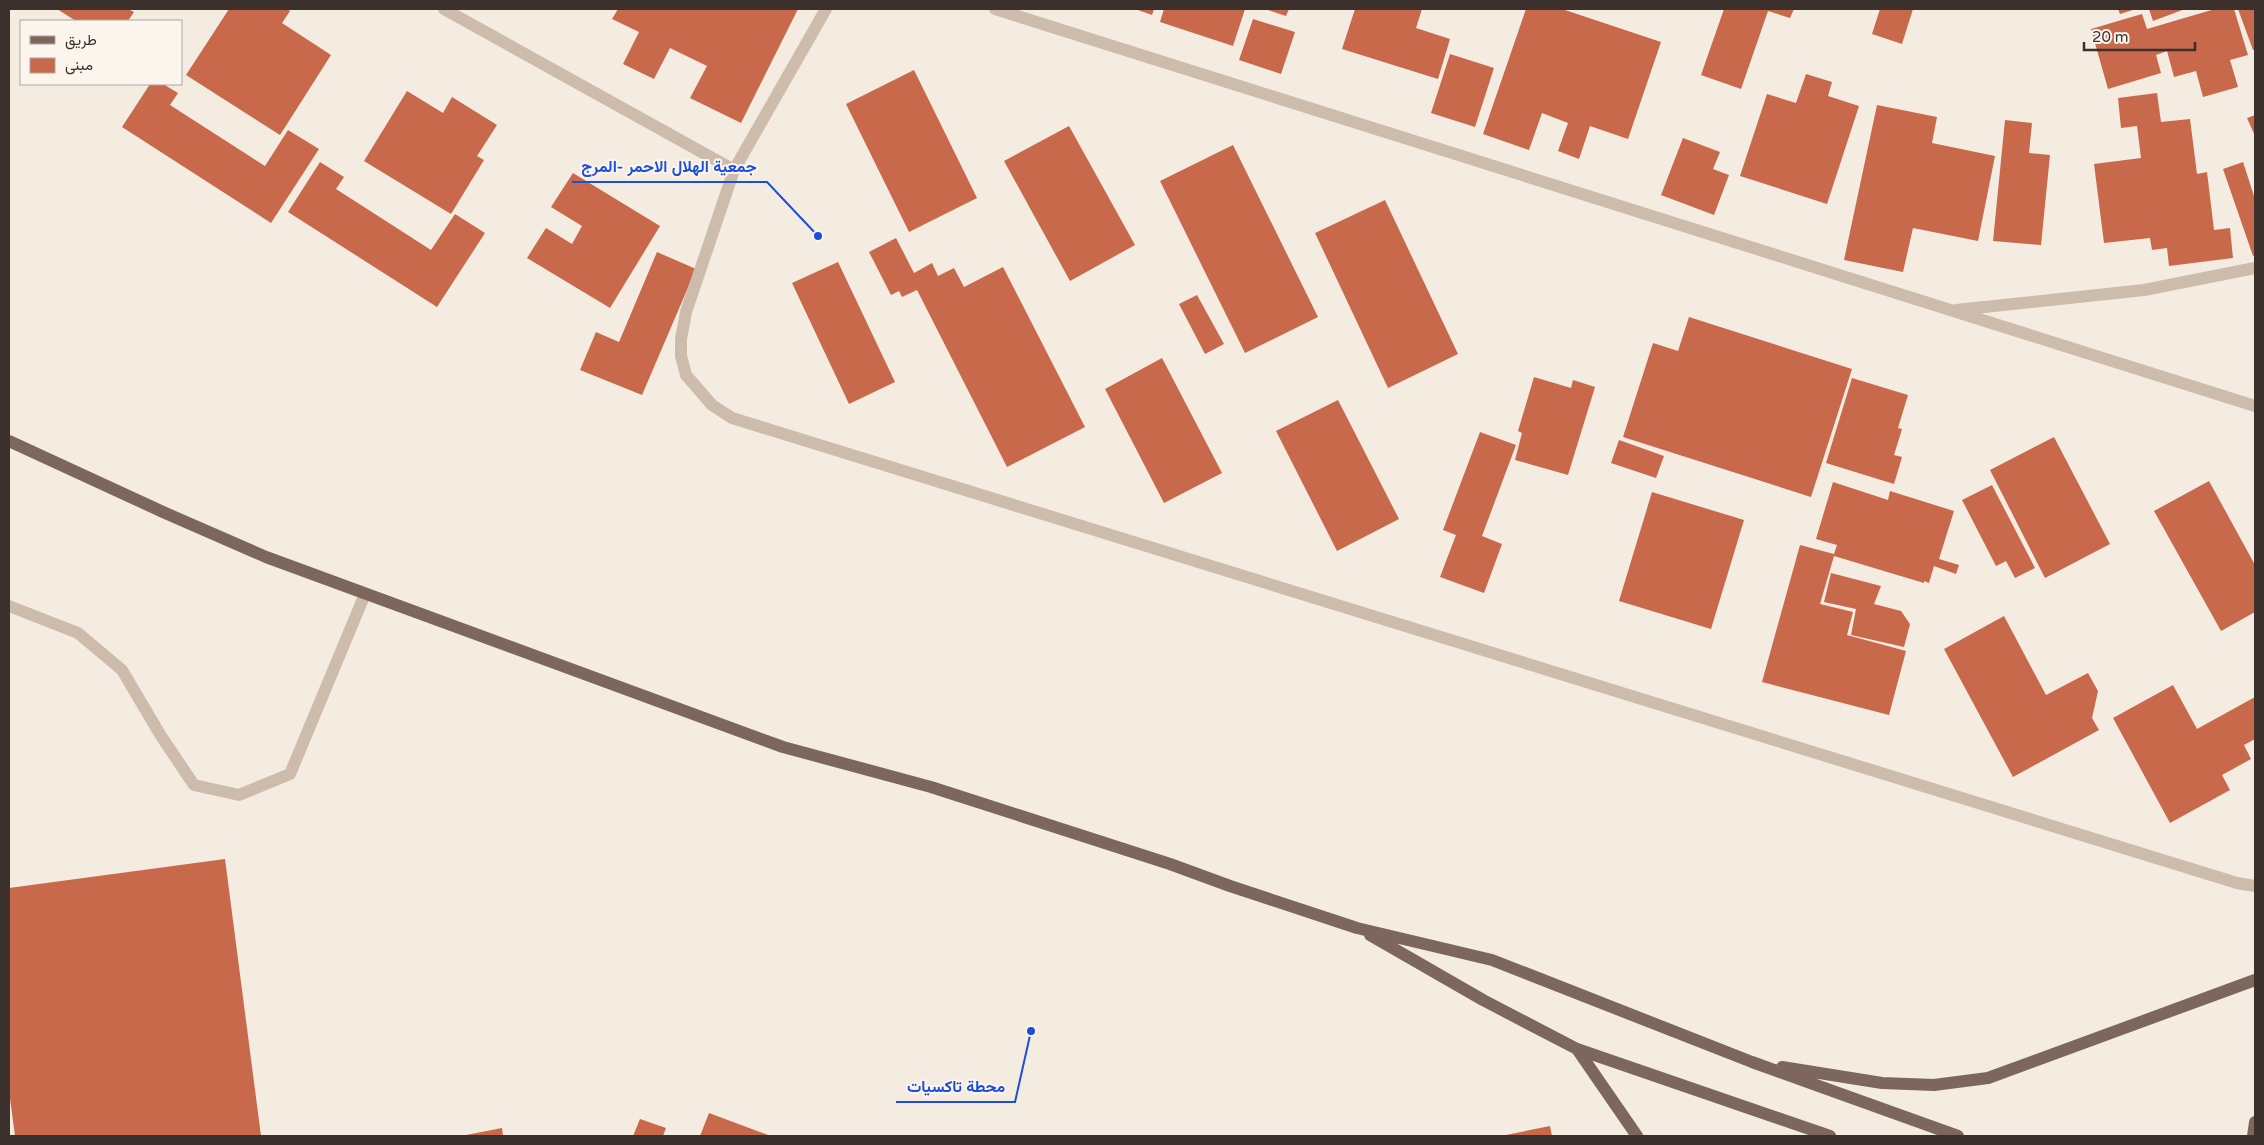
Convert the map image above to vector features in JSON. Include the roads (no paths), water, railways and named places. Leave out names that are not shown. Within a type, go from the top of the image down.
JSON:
[{"type":"main road","points":[[9,441],[266,557],[783,746],[931,787],[1170,864],[1357,928],[1492,960],[1752,1062],[1958,1136]]},
{"type":"main road","points":[[1357,928],[1483,1000],[1577,1049],[1830,1136]]},
{"type":"main road","points":[[1752,1062],[1882,1083],[1934,1086],[1988,1078],[2255,980]]},
{"type":"main road","points":[[1577,1049],[1637,1136]]},
{"type":"main road","points":[[2253,1136],[2255,1122]]},
{"type":"street","points":[[444,9],[734,170]]},
{"type":"street","points":[[826,9],[734,170],[686,312],[681,348],[686,375],[712,405],[732,418],[2237,883],[2255,886]]},
{"type":"street","points":[[995,9],[2255,406]]},
{"type":"street","points":[[1950,311],[2144,290],[2255,268]]},
{"type":"street","points":[[9,606],[78,632],[122,670],[161,736],[194,785],[239,795],[290,774],[365,594]]},
{"type":"place","name":"جمعية الهلال الاحمر -المرج","points":[[818,236]]},
{"type":"place","name":"محطة تاكسيات","points":[[1031,1031]]}]
